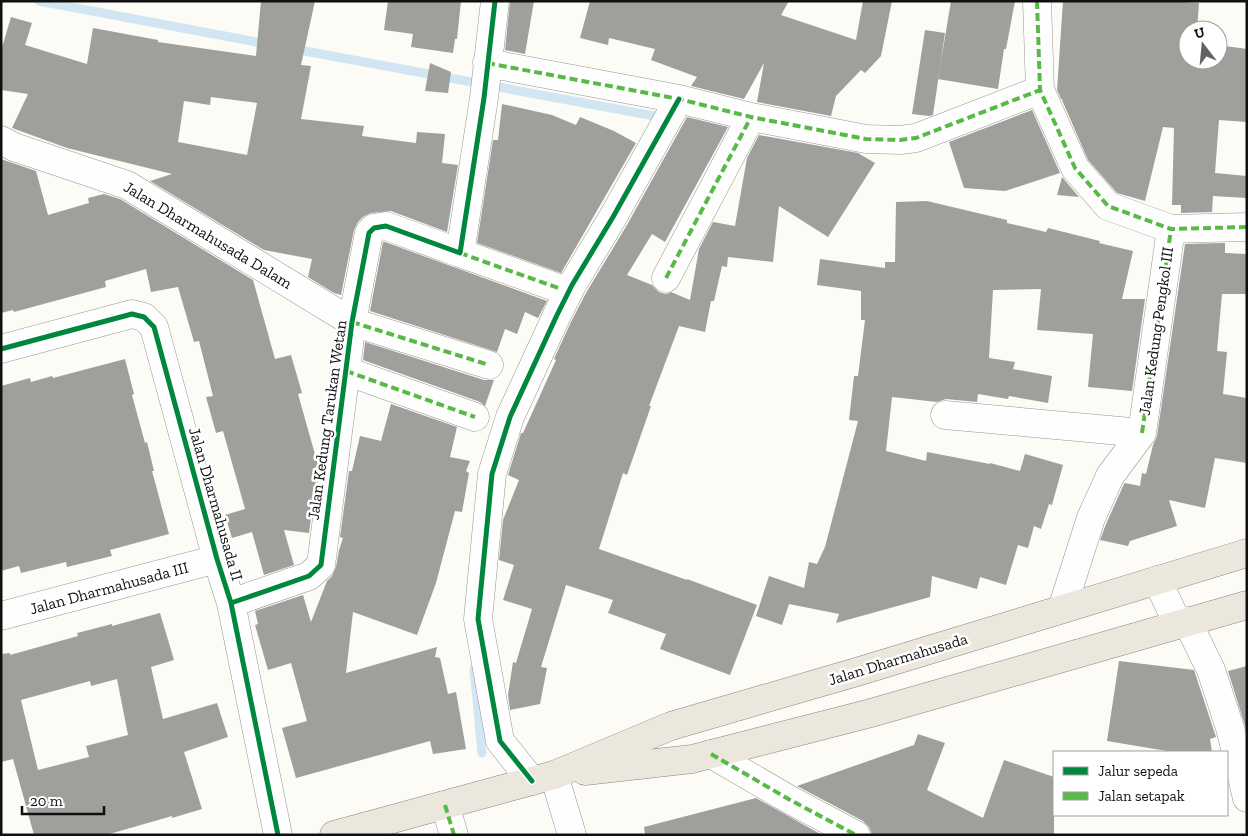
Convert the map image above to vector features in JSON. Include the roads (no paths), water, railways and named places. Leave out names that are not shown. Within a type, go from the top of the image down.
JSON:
[{"type":"main road","name":"Jalan Dharmahusada","points":[[334,835],[543,778],[671,726],[860,671],[1247,553]]},
{"type":"main road","name":"Jalan Dharmahusada","points":[[543,778],[692,759],[871,713],[1182,622],[1247,605]]},
{"type":"street","points":[[495,1],[484,98],[460,253],[560,289]]},
{"type":"street","points":[[1037,1],[1040,90],[1075,168],[1108,206],[1170,229],[1247,227]]},
{"type":"street","points":[[487,67],[679,99],[751,117],[866,139],[908,140],[1040,90]]},
{"type":"street","points":[[572,835],[543,778],[500,741],[478,619],[492,474],[510,417],[557,315],[572,285],[679,99]]},
{"type":"street","points":[[666,278],[751,117]]},
{"type":"street","name":"Jalan Dharmahusada Dalam","points":[[1,140],[14,147],[127,184],[352,322],[489,365]]},
{"type":"street","name":"Jalan Kedung Tarukan Wetan","points":[[231,603],[314,574],[321,565],[352,322],[369,233],[374,228],[386,226],[460,253]]},
{"type":"street","name":"Jalan Kedung Pengkol III","points":[[1062,609],[1091,518],[1110,476],[1142,433],[1170,229]]},
{"type":"street","name":"Jalan Dharmahusada II","points":[[1,349],[132,314],[144,317],[154,327],[217,560],[231,603],[278,835]]},
{"type":"street","points":[[346,371],[475,416]]},
{"type":"street","name":"Jalan Kedung Pengkol III","points":[[945,415],[1142,433]]},
{"type":"street","name":"Jalan Dharmahusada III","points":[[1,616],[217,560]]},
{"type":"street","points":[[1157,580],[1211,670],[1230,728],[1247,798]]},
{"type":"street","points":[[711,754],[792,801],[856,835]]},
{"type":"street","points":[[445,804],[454,835]]},
{"type":"waterway","points":[[39,1],[267,44]]},
{"type":"waterway","points":[[294,49],[665,118]]},
{"type":"waterway","points":[[474,669],[482,753]]}]
